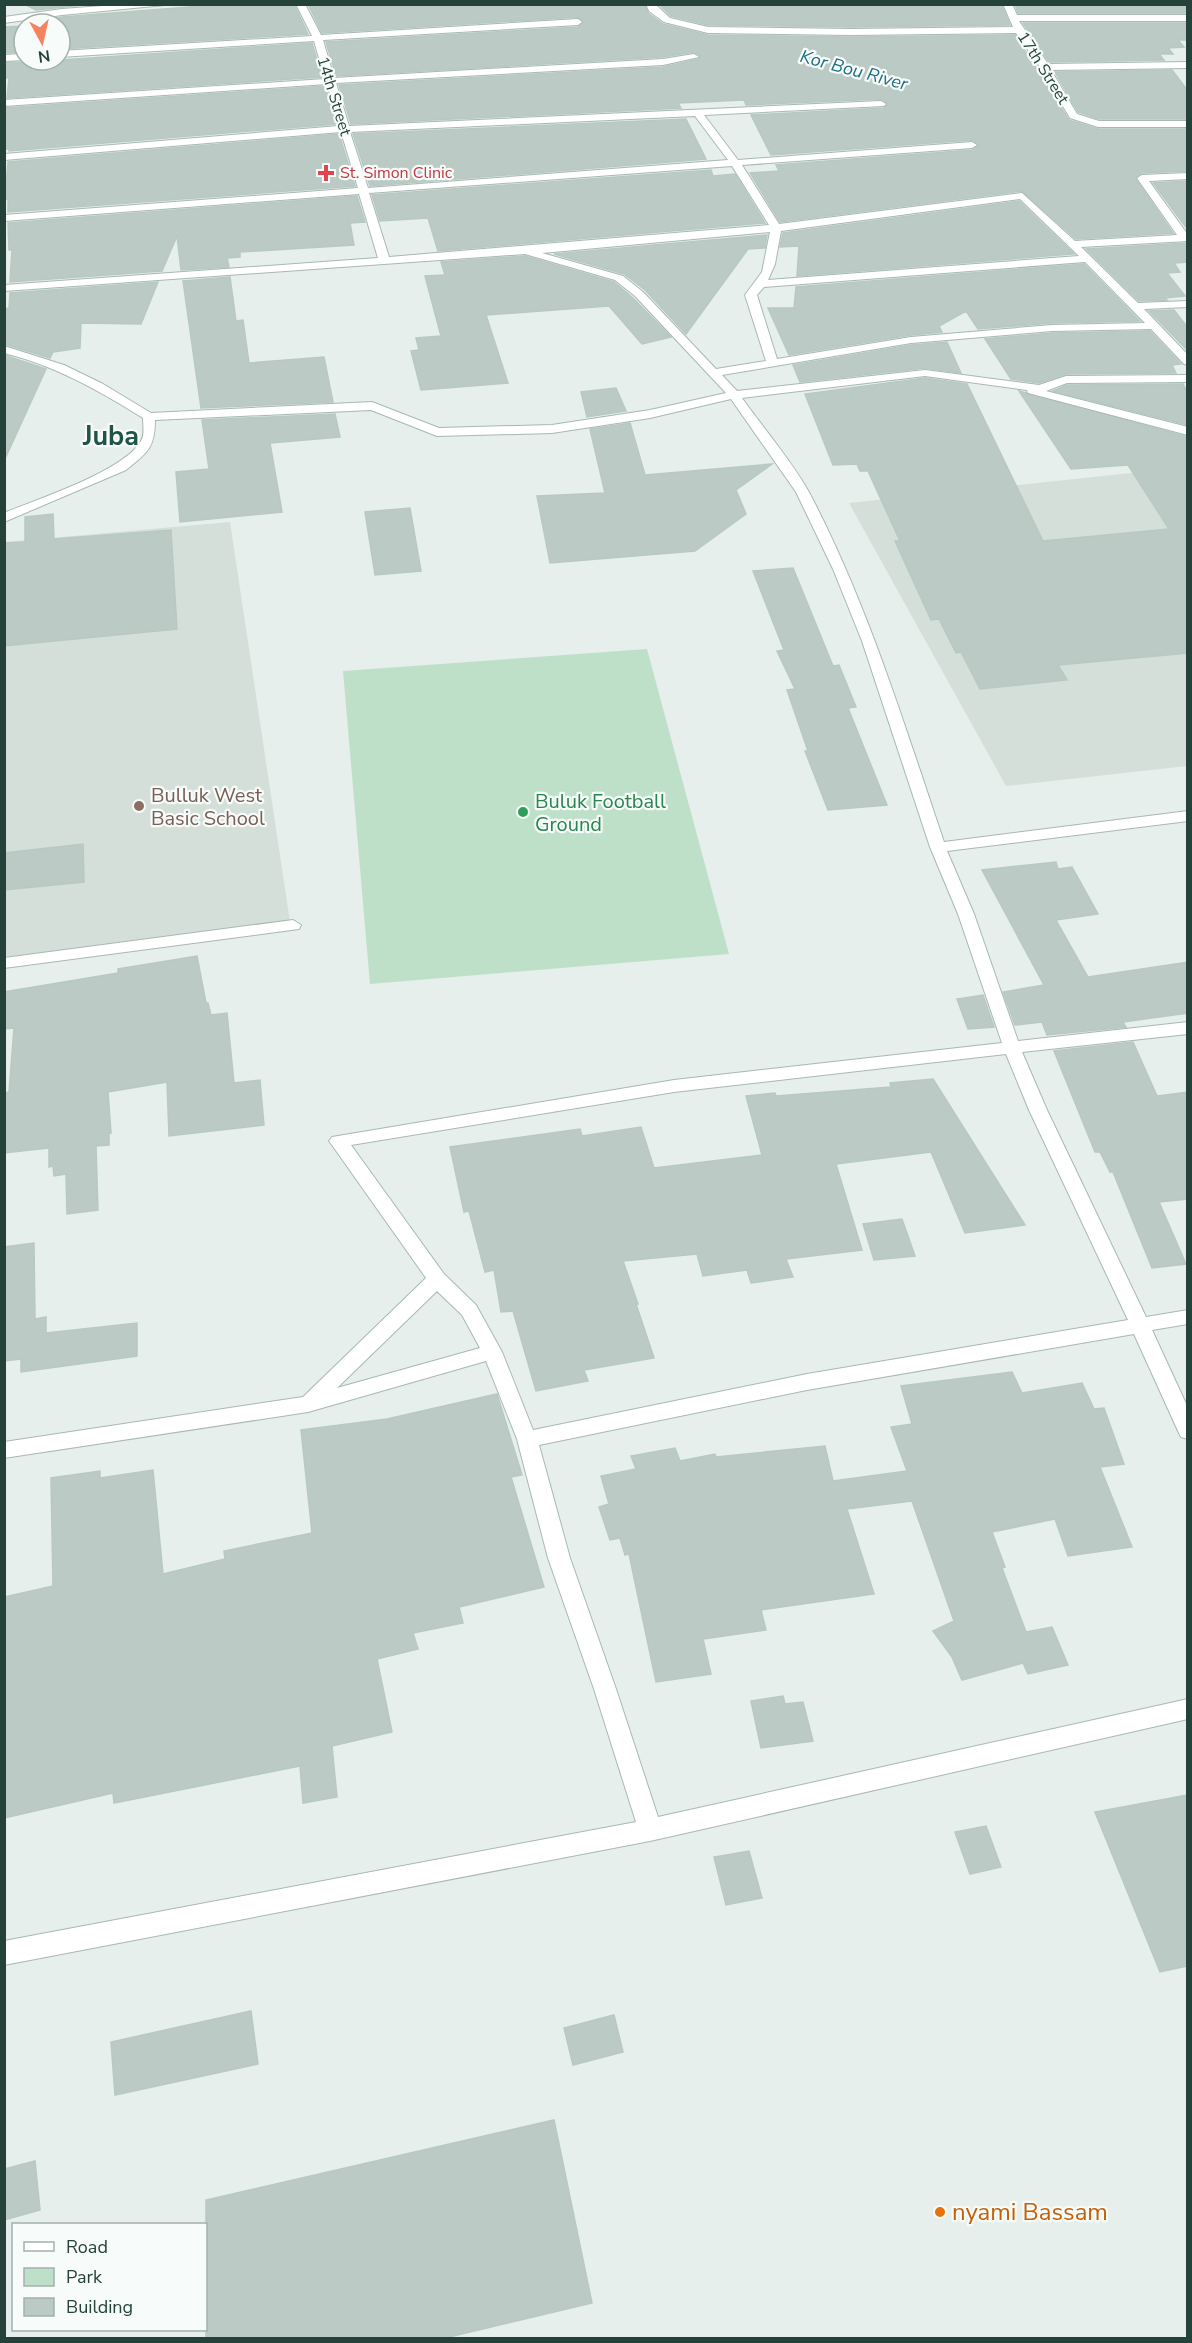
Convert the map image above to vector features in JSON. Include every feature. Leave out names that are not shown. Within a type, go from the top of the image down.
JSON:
[{"type":"street","points":[[4,20],[63,12],[171,4]]},
{"type":"street","name":"14th Street","points":[[300,4],[316,37],[384,259]]},
{"type":"street","points":[[650,4],[652,9],[667,20],[708,30],[840,32],[1019,30]]},
{"type":"street","name":"17th Street","points":[[1007,4],[1019,30],[1045,67],[1073,116],[1089,123],[1188,124]]},
{"type":"street","points":[[1013,18],[1188,18]]},
{"type":"street","points":[[72,53],[578,22]]},
{"type":"street","points":[[4,103],[663,62],[694,57]]},
{"type":"street","points":[[1045,67],[1188,65]]},
{"type":"street","points":[[4,157],[344,129],[881,104]]},
{"type":"street","points":[[696,111],[734,162],[776,228],[771,267],[763,284],[751,295],[772,362]]},
{"type":"street","points":[[4,218],[972,145]]},
{"type":"street","points":[[1186,238],[1142,178],[1188,176]]},
{"type":"street","points":[[4,288],[384,259],[525,251],[776,228],[1022,196],[1073,244],[1188,362]]},
{"type":"street","points":[[1073,244],[1186,238]]},
{"type":"street","points":[[525,251],[618,278],[639,294],[734,395],[802,492],[840,569],[869,641],[938,847],[966,914],[1012,1048],[1038,1110],[1188,1431]]},
{"type":"street","points":[[763,284],[1086,259]]},
{"type":"street","points":[[1134,306],[1188,304]]},
{"type":"street","points":[[712,373],[911,340],[1052,328],[1155,326]]},
{"type":"street","points":[[4,349],[22,352],[120,397],[149,417],[372,406],[437,432],[552,429],[650,414],[734,395],[925,373],[1040,389],[1066,380],[1188,378]]},
{"type":"street","points":[[987,380],[1188,431]]},
{"type":"street","points":[[4,518],[122,467],[140,453],[149,440],[149,417]]},
{"type":"street","points":[[938,847],[1188,816]]},
{"type":"street","points":[[4,963],[293,925]]},
{"type":"street","points":[[650,1830],[605,1689],[559,1557],[527,1439],[492,1352],[470,1310],[437,1279],[338,1141],[674,1086],[1188,1028]]},
{"type":"street","points":[[308,1404],[437,1279]]},
{"type":"street","points":[[527,1439],[807,1382],[1188,1317]]},
{"type":"street","points":[[4,1450],[308,1404],[492,1352]]},
{"type":"street","points":[[4,1953],[650,1830],[1188,1709]]},
{"type":"shaded area","points":[[1187,467],[1187,766],[1006,786],[849,503]]},
{"type":"shaded area","name":"Bulluk West Basic School","points":[[230,522],[290,922],[5,957],[5,542]]},
{"type":"green space","name":"Buluk Football Ground","points":[[647,649],[729,954],[370,984],[343,671]]},
{"type":"building","points":[[24,4],[92,4],[36,10]]},
{"type":"building","points":[[227,4],[294,4],[308,34],[72,48],[72,16]]},
{"type":"building","points":[[308,4],[644,4],[648,13],[663,24],[708,35],[851,37],[1015,35],[1069,120],[1098,129],[1188,129],[1188,171],[1142,173],[1135,178],[1173,233],[1076,239],[1022,191],[780,222],[750,173],[779,171],[776,165],[972,150],[979,144],[972,140],[771,155],[751,115],[884,108],[888,104],[881,99],[746,105],[744,100],[678,103],[681,108],[351,124],[339,85],[663,67],[699,59],[701,56],[694,52],[663,57],[336,76],[326,42],[578,27],[584,22],[578,17],[322,33]]},
{"type":"building","points":[[659,4],[1001,4],[1010,25],[851,27],[708,25],[671,16]]},
{"type":"building","points":[[1015,4],[1188,4],[1188,13],[1018,13]]},
{"type":"building","points":[[1023,23],[1188,23],[1188,40],[1178,40],[1184,47],[1168,48],[1173,54],[1159,54],[1164,60],[1049,62]]},
{"type":"building","points":[[4,27],[12,27],[12,53],[4,53]]},
{"type":"building","points":[[312,43],[322,77],[7,98],[9,78],[4,78],[4,63],[12,63],[12,72],[72,72],[72,59]]},
{"type":"building","points":[[1172,70],[1188,91],[1188,119],[1099,119],[1078,112],[1055,72]]},
{"type":"building","points":[[325,86],[336,124],[9,151],[9,149],[4,149],[5,108]]},
{"type":"building","points":[[686,119],[706,159],[370,186],[353,134]]},
{"type":"building","points":[[339,134],[355,186],[8,212],[8,199],[5,199],[8,162]]},
{"type":"building","points":[[711,170],[713,176],[735,174],[765,223],[438,251],[428,218],[380,221],[372,195]]},
{"type":"building","points":[[1188,181],[1188,230],[1153,183]]},
{"type":"building","points":[[357,196],[365,222],[350,223],[354,245],[240,252],[240,257],[227,258],[229,267],[181,270],[177,236],[162,271],[10,282],[12,250],[9,250],[8,223]]},
{"type":"building","points":[[1019,201],[1074,254],[797,276],[799,246],[780,247],[783,233]]},
{"type":"building","points":[[767,235],[765,248],[748,249],[686,334],[645,290],[624,274],[554,254]]},
{"type":"building","points":[[1188,243],[1188,262],[1174,263],[1180,272],[1167,273],[1185,296],[1165,298],[1167,300],[1139,301],[1086,249]]},
{"type":"building","points":[[525,256],[614,282],[671,337],[642,344],[609,306],[486,315],[508,383],[421,390],[411,351],[419,350],[416,338],[441,336],[425,276],[445,275],[441,262]]},
{"type":"building","points":[[1084,264],[1140,321],[1052,323],[978,329],[966,311],[939,326],[942,332],[789,355],[768,308],[794,308],[796,287]]},
{"type":"building","points":[[230,277],[236,321],[243,320],[249,363],[324,357],[333,402],[201,408],[183,281]]},
{"type":"building","points":[[158,282],[141,324],[81,323],[80,348],[53,352],[50,358],[4,344],[4,309],[9,308],[10,293]]},
{"type":"building","points":[[1174,310],[1188,328],[1188,351],[1149,311]]},
{"type":"building","points":[[1150,331],[1181,364],[1172,365],[1176,373],[1066,374],[1039,383],[1011,379],[985,339],[1052,333]]},
{"type":"building","points":[[947,342],[961,373],[925,368],[800,382],[793,365],[911,345]]},
{"type":"building","points":[[4,355],[46,369],[4,461]]},
{"type":"building","points":[[925,378],[967,384],[1043,541],[1169,529],[1128,465],[1071,469],[1019,391],[1188,437],[1188,653],[1058,665],[1067,680],[980,689],[961,652],[956,653],[939,619],[931,620],[895,541],[900,541],[868,471],[860,471],[857,464],[833,465],[805,394]]},
{"type":"building","points":[[1183,384],[1188,394],[1188,425],[1053,391],[1067,385]]},
{"type":"building","points":[[616,388],[626,411],[587,417],[581,392]]},
{"type":"building","points":[[335,414],[340,437],[270,443],[282,512],[180,522],[176,472],[209,469],[202,420]]},
{"type":"building","points":[[630,423],[645,475],[772,464],[736,490],[746,514],[695,551],[550,563],[537,496],[605,493],[590,429]]},
{"type":"building","points":[[410,508],[421,571],[375,575],[365,512]]},
{"type":"building","points":[[53,514],[54,539],[171,530],[177,629],[4,646],[4,543],[25,542],[25,517]]},
{"type":"building","points":[[793,568],[833,666],[839,665],[856,707],[848,708],[887,805],[828,810],[805,751],[808,751],[787,690],[795,689],[777,651],[784,650],[753,571]]},
{"type":"building","points":[[83,844],[84,882],[4,890],[4,853]]},
{"type":"building","points":[[1056,862],[1058,869],[1072,867],[1098,914],[1056,920],[1088,977],[1188,962],[1188,1013],[1123,1022],[1126,1027],[1047,1035],[1042,1022],[1015,1025],[1003,992],[1044,985],[982,870]]},
{"type":"building","points":[[197,956],[206,1003],[208,1003],[211,1015],[227,1013],[234,1083],[260,1080],[264,1125],[169,1136],[167,1082],[108,1092],[111,1133],[109,1133],[109,1145],[96,1146],[98,1210],[67,1214],[66,1174],[54,1176],[53,1166],[49,1167],[49,1148],[4,1153],[4,1093],[9,1092],[14,1028],[4,1029],[4,992],[118,973],[118,969]]},
{"type":"building","points":[[983,995],[994,1027],[968,1029],[957,999]]},
{"type":"building","points":[[1133,1042],[1157,1096],[1188,1092],[1188,1199],[1159,1202],[1186,1264],[1152,1268],[1113,1172],[1110,1172],[1100,1152],[1095,1152],[1054,1051]]},
{"type":"building","points":[[933,1079],[1025,1225],[965,1233],[931,1152],[836,1164],[862,1250],[786,1259],[793,1277],[751,1283],[747,1270],[703,1276],[697,1254],[623,1261],[654,1358],[584,1370],[588,1381],[536,1391],[513,1311],[501,1312],[494,1270],[485,1272],[469,1211],[464,1212],[450,1147],[580,1129],[582,1136],[641,1127],[654,1168],[762,1155],[746,1096],[775,1093],[776,1096],[891,1087],[890,1083]]},
{"type":"building","points":[[902,1219],[915,1256],[874,1260],[863,1224]]},
{"type":"building","points":[[34,1243],[35,1319],[46,1317],[46,1333],[137,1323],[137,1356],[21,1372],[21,1359],[4,1361],[4,1247]]},
{"type":"building","points":[[1012,1372],[1022,1393],[1082,1383],[1094,1409],[1104,1408],[1124,1464],[1100,1467],[1132,1547],[1068,1556],[1055,1519],[992,1532],[1005,1567],[1002,1568],[1026,1632],[1052,1627],[1068,1665],[1028,1674],[1023,1663],[962,1680],[952,1657],[933,1631],[954,1621],[912,1501],[847,1509],[874,1594],[761,1610],[766,1630],[703,1639],[711,1674],[656,1682],[629,1554],[625,1555],[620,1538],[610,1540],[599,1507],[609,1504],[601,1476],[636,1469],[631,1456],[675,1448],[680,1461],[715,1454],[716,1457],[825,1446],[833,1481],[907,1471],[891,1427],[912,1424],[901,1386]]},
{"type":"building","points":[[497,1394],[522,1475],[511,1477],[544,1587],[459,1607],[463,1623],[413,1633],[418,1649],[377,1659],[392,1732],[332,1746],[337,1797],[303,1803],[300,1766],[114,1803],[113,1793],[4,1818],[4,1597],[53,1586],[51,1478],[100,1471],[100,1478],[153,1470],[163,1574],[225,1559],[224,1551],[312,1533],[301,1430],[387,1419]]},
{"type":"building","points":[[783,1696],[785,1704],[803,1702],[813,1741],[761,1748],[751,1701]]},
{"type":"building","points":[[1188,1795],[1188,1966],[1160,1972],[1095,1812]]},
{"type":"building","points":[[986,1826],[1001,1867],[970,1874],[955,1832]]},
{"type":"building","points":[[749,1851],[762,1898],[726,1905],[714,1857]]},
{"type":"building","points":[[251,2011],[258,2064],[115,2095],[111,2042]]},
{"type":"building","points":[[614,2015],[623,2052],[573,2065],[564,2028]]},
{"type":"building","points":[[554,2120],[592,2303],[445,2338],[206,2338],[206,2200]]},
{"type":"building","points":[[35,2161],[40,2210],[4,2220],[4,2169]]},
{"type":"place","name":"St. Simon Clinic","points":[[326,173]]},
{"type":"place","name":"Bulluk West Basic School","points":[[139,806]]},
{"type":"place","name":"Buluk Football Ground","points":[[523,812]]},
{"type":"place","name":"nyami Bassam","points":[[940,2212]]},
{"type":"district","name":"Juba","points":[[111,436]]},
{"type":"water label","name":"Kor Bou River","points":[[854,70]]}]
